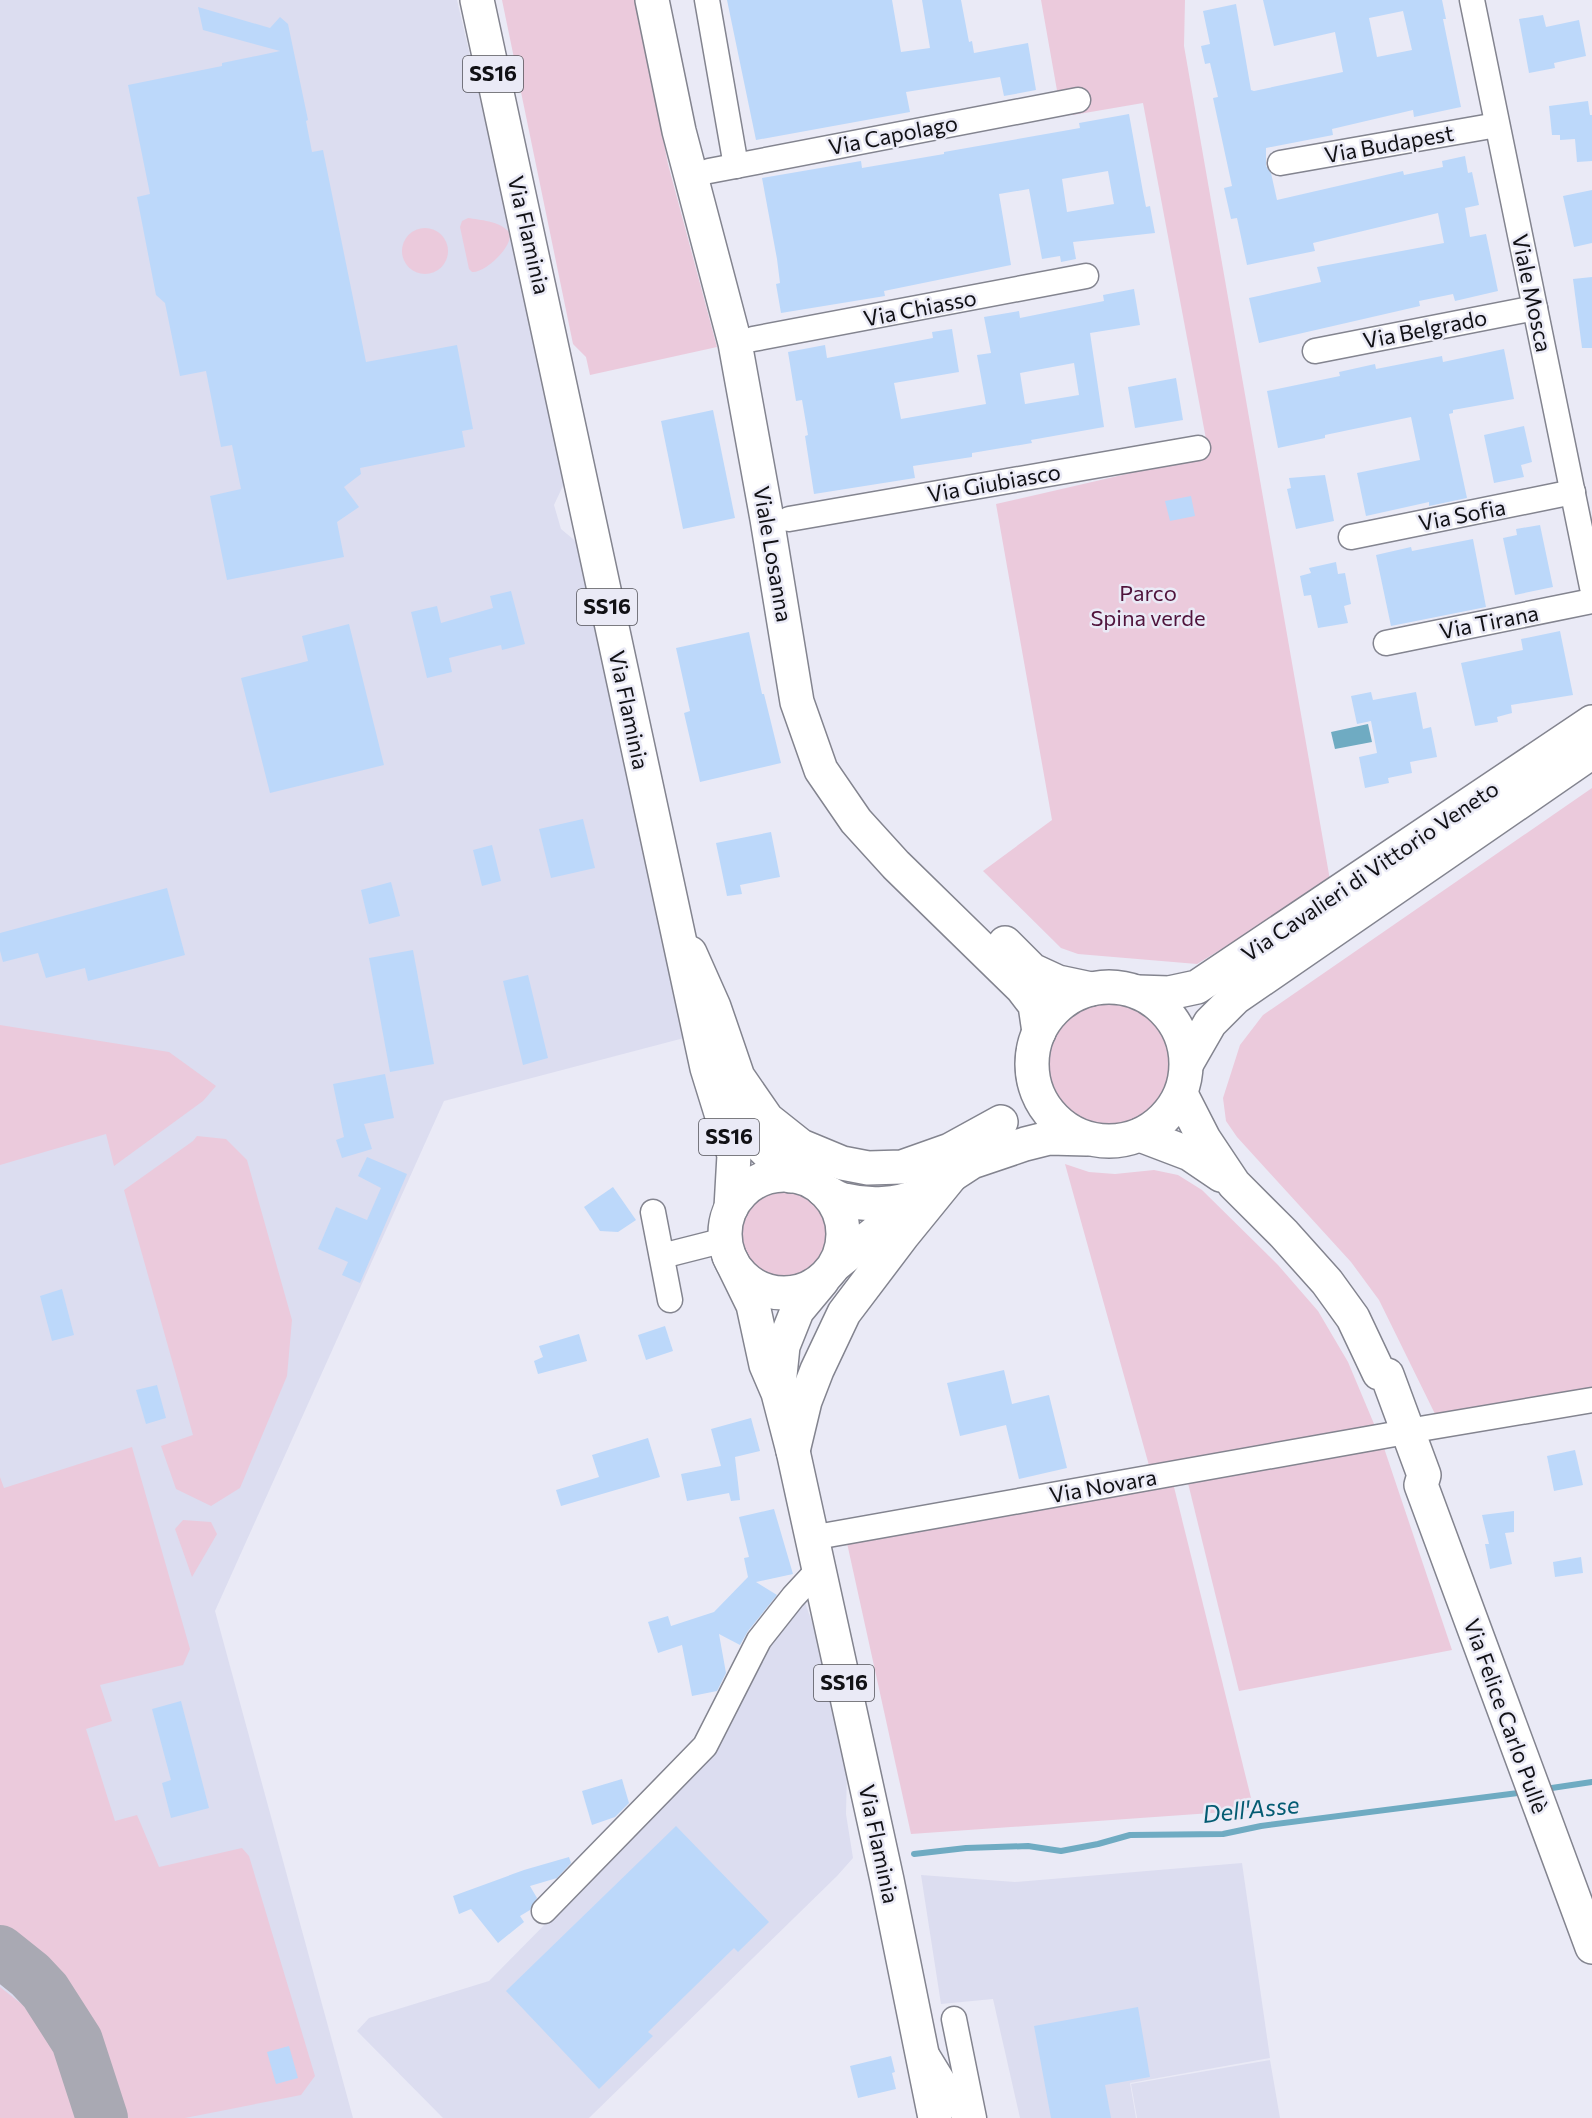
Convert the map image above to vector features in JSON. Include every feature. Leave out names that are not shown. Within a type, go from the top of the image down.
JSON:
[{"type":"main road","name":"Via Flaminia","points":[[477,0],[707,1068],[734,1155],[731,1208]]},
{"type":"main road","name":"Viale Losanna","points":[[652,0],[679,131],[735,343],[797,702],[821,770],[855,820],[890,858],[1022,988],[1035,1005],[1039,1032]]},
{"type":"main road","name":"Viale Losanna","points":[[674,0],[722,168],[789,519],[806,614],[817,698],[840,762],[870,808],[1032,970],[1058,982],[1091,988]]},
{"type":"main road","name":"Via Cavalieri di Vittorio Veneto","points":[[1592,722],[1197,987],[1169,993],[1138,992],[1115,987],[1091,988],[1072,996],[1055,1009],[1039,1032],[1032,1061],[1033,1076],[1042,1102],[1060,1123],[1077,1134],[1096,1140],[1119,1140],[1140,1135],[1153,1128],[1164,1118],[1210,1023],[1235,998],[1592,752]]},
{"type":"main road","points":[[675,921],[714,1007],[738,1077],[767,1119],[801,1146],[842,1163],[868,1168],[902,1167],[950,1150],[1001,1122]]},
{"type":"main road","name":"Via Cavalieri di Vittorio Veneto","points":[[1138,992],[1164,1009],[1173,1020],[1185,1048],[1184,1079]]},
{"type":"main road","points":[[707,1068],[739,1124],[792,1176]]},
{"type":"main road","points":[[793,1451],[805,1401],[844,1314],[950,1176],[1016,1106],[1033,1076]]},
{"type":"main road","name":"Via Felice Carlo Pullè","points":[[1184,1079],[1204,1139],[1234,1184]]},
{"type":"main road","name":"Via Felice Carlo Pullè","points":[[1140,1135],[1190,1154],[1234,1184],[1284,1234],[1327,1282],[1353,1318],[1379,1373],[1387,1375],[1401,1433],[1424,1475],[1421,1485],[1592,1947]]},
{"type":"main road","points":[[950,1176],[808,1289],[785,1294],[773,1293],[751,1284],[742,1276],[727,1248],[727,1218],[731,1208],[743,1191],[760,1180],[792,1176],[803,1178],[844,1200],[884,1204],[906,1201],[950,1176],[1025,1144],[1049,1138],[1096,1140]]},
{"type":"main road","points":[[823,1190],[837,1208],[843,1230],[843,1242],[832,1269]]},
{"type":"main road","name":"Via Flaminia","points":[[727,1248],[753,1305],[766,1365],[778,1393],[793,1451],[882,1859],[935,2118]]},
{"type":"main road","name":"Via Flaminia","points":[[778,1393],[783,1346],[797,1311],[832,1269]]},
{"type":"street","name":"Viale Losanna","points":[[707,0],[722,168]]},
{"type":"street","name":"Viale Mosca","points":[[1472,0],[1592,587]]},
{"type":"street","name":"Via Capolago","points":[[722,168],[1078,100]]},
{"type":"street","name":"Via Budapest","points":[[1280,163],[1497,125]]},
{"type":"street","name":"Via Chiasso","points":[[753,339],[1086,276]]},
{"type":"street","name":"Via Belgrado","points":[[1316,351],[1535,308]]},
{"type":"street","name":"Via Giubiasco","points":[[789,519],[1198,448]]},
{"type":"street","name":"Via Sofia","points":[[1351,537],[1573,492]]},
{"type":"street","name":"Via Tirana","points":[[1386,643],[1592,601]]},
{"type":"street","points":[[653,1212],[670,1300]]},
{"type":"street","points":[[662,1257],[727,1248]]},
{"type":"street","name":"Via Novara","points":[[811,1538],[1592,1400]]},
{"type":"street","points":[[544,1911],[705,1746],[759,1640],[792,1597],[818,1570]]},
{"type":"street","points":[[954,2019],[974,2118]]},
{"type":"street","points":[[919,2042],[966,2118]]},
{"type":"shaded area","points":[[0,0],[457,0],[568,475],[554,505],[561,529],[579,544],[684,1038],[444,1101],[215,1611],[353,2118],[0,2118]]},
{"type":"shaded area","points":[[803,1597],[816,1633],[847,1771],[846,1814],[853,1858],[589,2118],[443,2118],[357,2031],[369,2018],[489,1981],[713,1754],[772,1636]]},
{"type":"shaded area","points":[[1242,1863],[1270,2058],[1130,2083],[1136,2118],[1020,2118],[993,1999],[941,2004],[921,1875],[1015,1882]]},
{"type":"shaded area","points":[[1270,2060],[1280,2118],[1137,2118],[1131,2084]]},
{"type":"green space","points":[[502,0],[636,0],[668,164],[717,347],[590,375],[586,357],[573,344]]},
{"type":"green space","name":"Parco Spina verde","points":[[1041,0],[1185,0],[1184,46],[1330,880],[1305,898],[1197,964],[1078,954],[1061,948],[983,871],[1052,820],[996,504],[1209,455],[1143,103],[1073,115],[1058,96]]},
{"type":"green space","points":[[468,218],[500,225],[508,231],[510,236],[498,257],[484,268],[472,272],[469,269],[460,227],[462,221]]},
{"type":"green space","points":[[425,228],[441,235],[448,251],[441,267],[425,274],[409,267],[402,251],[409,235]]},
{"type":"green space","points":[[1592,788],[1592,1390],[1437,1418],[1379,1300],[1351,1262],[1237,1137],[1226,1121],[1223,1098],[1240,1045],[1263,1015]]},
{"type":"green space","points":[[1109,1002],[1133,1006],[1153,1020],[1167,1040],[1171,1064],[1167,1088],[1153,1108],[1133,1122],[1109,1126],[1085,1122],[1065,1108],[1051,1088],[1047,1064],[1051,1040],[1065,1020],[1085,1006]]},
{"type":"green space","points":[[0,1025],[169,1052],[216,1086],[203,1101],[114,1166],[106,1134],[0,1165]]},
{"type":"green space","points":[[197,1136],[226,1139],[247,1160],[292,1320],[287,1376],[240,1488],[211,1506],[176,1489],[161,1446],[193,1435],[124,1190]]},
{"type":"green space","points":[[1065,1164],[1089,1172],[1115,1174],[1154,1170],[1178,1175],[1202,1190],[1278,1265],[1318,1311],[1348,1362],[1377,1431],[1150,1469]]},
{"type":"green space","points":[[784,1190],[801,1193],[816,1203],[826,1218],[829,1235],[826,1252],[816,1267],[801,1277],[784,1280],[767,1277],[752,1267],[742,1252],[739,1235],[742,1218],[752,1203],[767,1193]]},
{"type":"green space","points":[[1383,1445],[1452,1650],[1239,1691],[1187,1479]]},
{"type":"green space","points":[[132,1447],[190,1649],[183,1665],[100,1685],[112,1721],[86,1729],[115,1821],[137,1815],[159,1867],[242,1848],[249,1856],[315,2076],[301,2095],[185,2118],[129,2118],[122,2114],[88,2020],[31,1948],[0,1932],[0,1477],[4,1488]]},
{"type":"green space","points":[[1173,1483],[1254,1810],[911,1834],[847,1543]]},
{"type":"green space","points":[[183,1520],[211,1522],[217,1534],[192,1577],[175,1529]]},
{"type":"green space","points":[[0,1987],[23,2005],[56,2050],[79,2118],[0,2118]]},
{"type":"water","points":[[1368,724],[1372,742],[1335,749],[1331,732]]},
{"type":"building","points":[[727,0],[892,0],[901,52],[930,48],[922,0],[961,0],[969,42],[972,41],[974,53],[1028,43],[1036,90],[1004,96],[1000,77],[906,92],[910,112],[756,140]]},
{"type":"building","points":[[1263,0],[1442,0],[1446,19],[1443,19],[1461,107],[1414,117],[1413,110],[1332,129],[1333,135],[1266,148],[1266,166],[1271,173],[1277,200],[1403,171],[1404,175],[1443,167],[1442,161],[1465,156],[1468,173],[1472,172],[1479,205],[1465,208],[1470,237],[1486,234],[1498,291],[1455,301],[1453,294],[1419,301],[1420,306],[1259,343],[1249,298],[1321,282],[1317,267],[1444,243],[1438,213],[1313,243],[1315,251],[1247,265],[1237,218],[1231,219],[1224,188],[1232,186],[1213,98],[1218,97],[1210,63],[1205,64],[1201,46],[1210,44],[1203,11],[1236,4],[1251,90],[1343,72],[1335,32],[1274,46]],"holes":[[[1403,11],[1412,50],[1377,57],[1369,18]]]},
{"type":"building","points":[[198,7],[270,28],[280,17],[288,24],[308,120],[306,121],[312,152],[323,150],[366,362],[457,345],[473,429],[462,431],[465,447],[360,468],[361,474],[344,487],[359,507],[337,522],[344,557],[227,580],[210,496],[241,489],[232,445],[221,447],[206,371],[180,376],[165,303],[156,295],[137,197],[150,194],[128,85],[222,66],[222,63],[280,51],[203,30]]},
{"type":"building","points":[[1543,15],[1546,27],[1579,20],[1586,56],[1554,63],[1555,68],[1529,73],[1519,19]]},
{"type":"building","points":[[1588,101],[1590,115],[1592,115],[1592,161],[1577,162],[1575,139],[1560,140],[1560,135],[1552,135],[1549,106]]},
{"type":"building","points":[[1129,114],[1146,207],[1150,206],[1155,233],[1073,242],[1076,259],[1061,262],[1060,256],[1042,259],[1029,189],[999,194],[1011,265],[884,291],[885,296],[781,313],[776,284],[780,283],[777,259],[762,178],[861,161],[862,168],[944,154],[944,152],[1080,128],[1079,123]],"holes":[[[1108,171],[1114,204],[1067,212],[1062,179]]]},
{"type":"building","points":[[1592,190],[1592,243],[1574,247],[1563,196]]},
{"type":"building","points":[[1592,277],[1592,348],[1582,348],[1573,279]]},
{"type":"building","points":[[1134,289],[1140,325],[1090,333],[1104,427],[972,453],[972,457],[913,466],[915,478],[814,494],[802,400],[796,401],[788,352],[825,345],[827,358],[933,338],[932,332],[952,329],[959,372],[894,383],[901,419],[986,404],[977,355],[991,353],[984,317],[1019,311],[1020,318],[1104,301],[1103,295]],"holes":[[[1074,363],[1079,395],[1025,404],[1020,373]]]},
{"type":"building","points":[[1504,349],[1514,399],[1453,410],[1453,413],[1449,414],[1467,498],[1429,506],[1429,502],[1366,516],[1357,473],[1420,460],[1411,417],[1325,435],[1325,438],[1278,448],[1267,391],[1340,376],[1339,372],[1375,364],[1376,369],[1442,356],[1443,362]]},
{"type":"building","points":[[1176,378],[1183,420],[1135,428],[1128,387]]},
{"type":"building","points":[[713,410],[735,518],[683,529],[661,421]]},
{"type":"building","points":[[1524,426],[1532,462],[1521,465],[1524,477],[1494,483],[1484,435]]},
{"type":"building","points":[[1325,475],[1334,521],[1296,529],[1287,489],[1291,488],[1289,478]]},
{"type":"building","points":[[1191,496],[1195,516],[1170,521],[1165,501]]},
{"type":"building","points":[[1540,525],[1553,587],[1515,595],[1503,538],[1517,535],[1516,529]]},
{"type":"building","points":[[1473,539],[1486,607],[1391,626],[1376,555],[1411,547],[1412,551]]},
{"type":"building","points":[[1336,562],[1338,574],[1345,573],[1351,604],[1344,606],[1348,623],[1318,628],[1311,595],[1304,596],[1300,576],[1311,573],[1309,568]]},
{"type":"building","points":[[511,591],[525,644],[502,650],[501,645],[449,658],[452,672],[427,678],[411,612],[437,606],[441,623],[493,608],[490,596]]},
{"type":"building","points":[[349,624],[384,765],[270,793],[241,678],[308,661],[302,636]]},
{"type":"building","points":[[1560,631],[1573,695],[1511,705],[1512,713],[1497,717],[1498,722],[1475,726],[1461,663],[1523,650],[1521,639]]},
{"type":"building","points":[[749,632],[762,694],[764,694],[781,763],[700,782],[684,713],[690,711],[676,648]]},
{"type":"building","points":[[1371,692],[1373,700],[1416,692],[1423,729],[1431,727],[1437,757],[1410,762],[1412,773],[1388,778],[1389,783],[1365,788],[1359,757],[1377,753],[1371,721],[1357,724],[1351,696]]},
{"type":"building","points":[[583,819],[595,868],[551,878],[539,829]]},
{"type":"building","points":[[771,832],[780,877],[740,885],[742,894],[727,896],[716,843]]},
{"type":"building","points":[[492,845],[501,881],[482,886],[473,850]]},
{"type":"building","points":[[391,882],[400,916],[369,924],[361,890]]},
{"type":"building","points":[[167,888],[185,955],[88,981],[85,968],[46,978],[38,953],[3,962],[0,951],[0,933]]},
{"type":"building","points":[[413,950],[434,1064],[390,1072],[369,958]]},
{"type":"building","points":[[528,975],[548,1058],[523,1065],[503,981]]},
{"type":"building","points":[[385,1074],[394,1118],[364,1124],[372,1149],[342,1158],[336,1140],[344,1137],[333,1084]]},
{"type":"building","points":[[367,1157],[407,1174],[360,1283],[342,1275],[348,1262],[318,1249],[336,1207],[367,1220],[381,1188],[358,1176]]},
{"type":"building","points":[[613,1187],[636,1220],[618,1232],[600,1231],[584,1207]]},
{"type":"building","points":[[62,1289],[74,1335],[52,1341],[40,1296]]},
{"type":"building","points":[[665,1326],[673,1351],[646,1360],[638,1335]]},
{"type":"building","points":[[579,1334],[587,1361],[538,1374],[534,1361],[543,1357],[539,1346]]},
{"type":"building","points":[[1004,1370],[1012,1404],[1049,1395],[1067,1468],[1019,1479],[1006,1425],[960,1436],[947,1383]]},
{"type":"building","points":[[157,1385],[166,1418],[146,1424],[136,1390]]},
{"type":"building","points":[[751,1418],[760,1451],[735,1457],[740,1500],[731,1501],[729,1493],[687,1501],[681,1474],[721,1466],[711,1429]]},
{"type":"building","points":[[648,1438],[660,1477],[561,1506],[556,1490],[599,1477],[592,1455]]},
{"type":"building","points":[[1575,1450],[1583,1485],[1554,1491],[1547,1456]]},
{"type":"building","points":[[774,1509],[793,1574],[756,1582],[777,1595],[748,1631],[740,1645],[719,1634],[726,1673],[717,1691],[692,1696],[682,1645],[658,1653],[648,1622],[668,1616],[671,1626],[714,1612],[748,1577],[744,1558],[749,1557],[739,1517]]},
{"type":"building","points":[[1514,1511],[1514,1532],[1505,1533],[1512,1564],[1490,1569],[1485,1544],[1489,1544],[1482,1515]]},
{"type":"building","points":[[1581,1557],[1583,1573],[1555,1577],[1553,1562]]},
{"type":"building","points":[[181,1701],[209,1808],[171,1818],[162,1783],[171,1780],[152,1709]]},
{"type":"building","points":[[622,1779],[629,1803],[615,1817],[592,1825],[582,1791]]},
{"type":"building","points":[[676,1826],[769,1922],[738,1952],[734,1948],[648,2032],[653,2036],[599,2089],[506,1991]]},
{"type":"building","points":[[569,1857],[571,1863],[557,1878],[530,1886],[537,1898],[530,1910],[520,1916],[524,1922],[498,1943],[471,1909],[459,1914],[453,1896],[524,1870]]},
{"type":"building","points":[[1138,2007],[1150,2077],[1105,2085],[1111,2118],[1051,2118],[1034,2026]]},
{"type":"building","points":[[289,2046],[298,2078],[276,2084],[267,2052]]},
{"type":"building","points":[[891,2056],[896,2089],[858,2098],[850,2066]]},
{"type":"waterway","name":"Dell'Asse","points":[[1545,1789],[1592,1782]]},
{"type":"waterway","name":"Dell'Asse","points":[[914,1854],[966,1848],[1028,1846],[1061,1851],[1130,1835],[1223,1834],[1261,1826],[1526,1792]]},
{"type":"taxiway","points":[[0,1951],[30,1975],[45,1991],[77,2041],[102,2118]]}]
